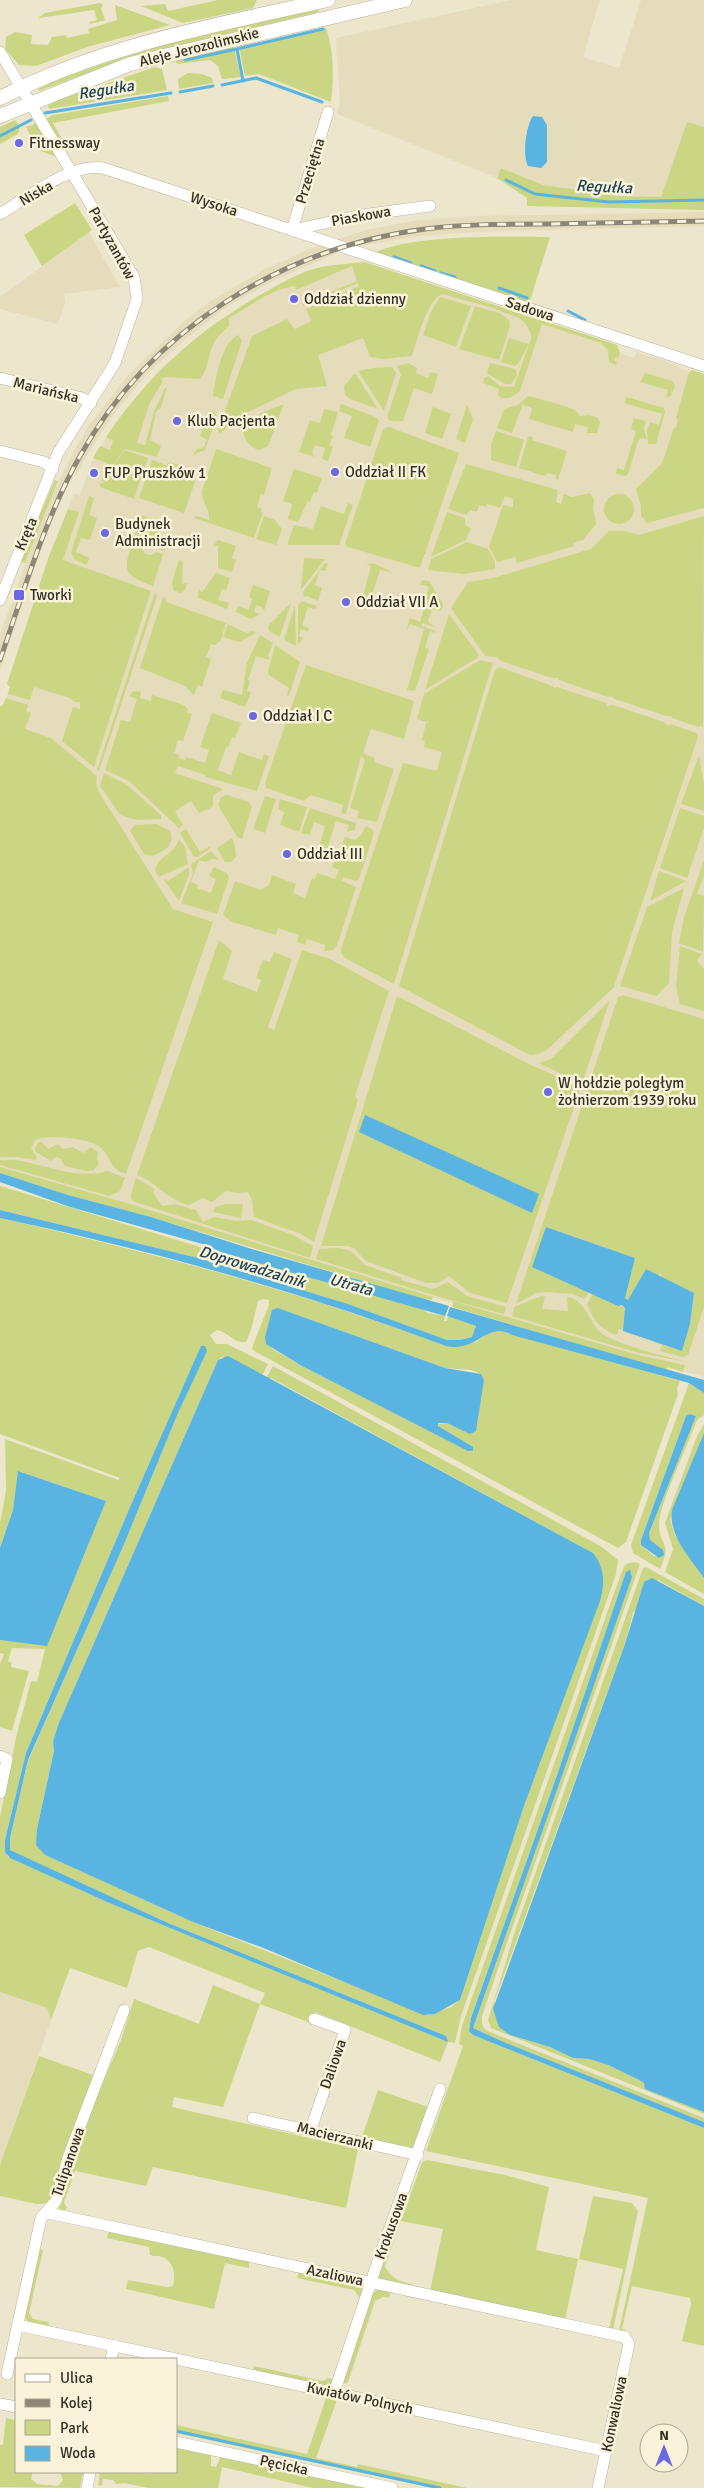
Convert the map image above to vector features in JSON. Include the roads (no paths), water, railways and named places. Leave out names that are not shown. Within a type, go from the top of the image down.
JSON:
[{"type":"main road","name":"Aleje Jerozolimskie","points":[[0,98],[82,62],[125,48],[328,0]]},
{"type":"main road","name":"Aleje Jerozolimskie","points":[[0,116],[130,64],[405,0]]},
{"type":"street","points":[[0,52],[22,87]]},
{"type":"street","name":"Partyzantów","points":[[22,87],[128,267],[136,287],[134,310],[115,363],[61,449],[53,469]]},
{"type":"street","name":"Przeciętna","points":[[292,230],[328,112]]},
{"type":"street","name":"Wysoka","points":[[72,172],[89,166],[105,168],[355,252]]},
{"type":"street","name":"Niska","points":[[0,214],[72,172]]},
{"type":"street","name":"Piaskowa","points":[[292,230],[362,215],[430,206]]},
{"type":"street","name":"Sadowa","points":[[355,252],[704,366]]},
{"type":"street","name":"Mariańska","points":[[0,378],[82,398],[91,403]]},
{"type":"street","points":[[0,451],[44,462],[53,469]]},
{"type":"street","name":"Kręta","points":[[0,600],[4,575],[53,469]]},
{"type":"street","points":[[0,1793],[4,1757]]},
{"type":"street","name":"Tulipanowa","points":[[6,2374],[43,2215],[56,2201],[68,2158],[124,2010]]},
{"type":"street","name":"Daliowa","points":[[310,2129],[345,2030],[314,2019]]},
{"type":"street","name":"Krokusowa","points":[[334,2393],[440,2088]]},
{"type":"street","name":"Macierzanki","points":[[252,2118],[310,2129],[418,2155]]},
{"type":"street","name":"Azaliowa","points":[[43,2215],[48,2214],[622,2336],[627,2339]]},
{"type":"street","name":"Kwiatów Polnych","points":[[18,2325],[174,2358]]},
{"type":"street","name":"Konwaliowa","points":[[598,2488],[627,2352],[627,2339]]},
{"type":"street","points":[[111,2358],[114,2345]]},
{"type":"street","name":"Kwiatów Polnych","points":[[178,2359],[606,2451]]},
{"type":"street","points":[[0,2404],[15,2408]]},
{"type":"street","name":"Pęcicka","points":[[178,2442],[392,2488]]},
{"type":"street","points":[[87,2488],[90,2473]]},
{"type":"water","points":[[533,116],[542,117],[547,125],[547,162],[541,168],[528,166],[525,155],[528,126]]},
{"type":"water","points":[[365,1115],[539,1194],[532,1213],[359,1132]]},
{"type":"water","name":"Utrata","points":[[0,1173],[68,1195],[151,1217],[255,1250],[449,1306],[445,1316],[223,1253],[206,1245],[70,1207],[0,1182]]},
{"type":"water","points":[[0,1210],[198,1258],[348,1304],[447,1340],[460,1340],[472,1337],[476,1326],[447,1316],[450,1307],[704,1380],[704,1393],[689,1383],[503,1331],[496,1331],[466,1345],[457,1347],[446,1346],[281,1290],[169,1258],[0,1218]]},
{"type":"water","points":[[546,1227],[635,1258],[625,1298],[628,1300],[646,1269],[694,1293],[690,1324],[682,1351],[623,1331],[625,1308],[622,1305],[618,1306],[532,1267]]},
{"type":"water","points":[[278,1308],[445,1368],[481,1374],[484,1380],[476,1431],[470,1434],[447,1423],[438,1423],[438,1426],[473,1447],[473,1451],[468,1451],[302,1366],[266,1344],[265,1337],[272,1310]]},
{"type":"water","points":[[201,1346],[205,1346],[207,1351],[178,1413],[122,1549],[28,1760],[10,1838],[10,1850],[168,1923],[446,2036],[448,2042],[107,1902],[10,1858],[5,1852],[5,1840],[26,1753],[130,1507]]},
{"type":"water","points":[[228,1356],[593,1553],[602,1570],[603,1588],[600,1601],[525,1803],[460,2000],[435,2014],[423,2015],[266,1949],[193,1922],[45,1855],[36,1845],[37,1829],[54,1751],[53,1742],[58,1725],[218,1360]]},
{"type":"water","points":[[690,1414],[696,1416],[649,1533],[650,1540],[663,1550],[664,1555],[659,1558],[641,1545],[641,1540],[686,1416]]},
{"type":"water","points":[[704,1433],[704,1578],[681,1546],[673,1528],[672,1510]]},
{"type":"water","points":[[18,1471],[106,1501],[47,1646],[0,1640],[0,1548],[13,1510]]},
{"type":"water","points":[[630,1570],[632,1577],[473,2028],[704,2122],[704,2128],[473,2035],[469,2031],[471,2018],[555,1781],[626,1572]]},
{"type":"water","points":[[652,1578],[704,1606],[704,2112],[645,2089],[644,2083],[608,2065],[589,2059],[573,2058],[550,2047],[510,2035],[499,2027],[493,2009],[625,1644],[644,1582]]},
{"type":"waterway","points":[[237,49],[323,29]]},
{"type":"waterway","points":[[185,60],[237,49],[243,81]]},
{"type":"waterway","name":"Regułka","points":[[222,85],[256,78],[322,102]]},
{"type":"waterway","name":"Regułka","points":[[180,92],[213,86]]},
{"type":"waterway","name":"Regułka","points":[[45,113],[171,93]]},
{"type":"waterway","name":"Regułka","points":[[0,136],[31,120]]},
{"type":"waterway","name":"Regułka","points":[[506,180],[535,194],[609,202],[704,200]]},
{"type":"waterway","points":[[394,257],[411,263]]},
{"type":"waterway","points":[[421,266],[435,271]]},
{"type":"waterway","points":[[440,273],[455,277]]},
{"type":"waterway","points":[[499,288],[527,298]]},
{"type":"waterway","points":[[568,311],[585,320]]},
{"type":"waterway","points":[[178,2431],[440,2488]]},
{"type":"railway","points":[[0,660],[45,530],[80,456],[109,411],[144,370],[183,333],[225,302],[272,276],[321,255],[372,239],[425,229],[485,225],[704,221]]},
{"type":"place","name":"Fitnessway","points":[[19,143]]},
{"type":"place","name":"Oddział dzienny","points":[[294,299]]},
{"type":"place","name":"Klub Pacjenta","points":[[177,421]]},
{"type":"place","name":"Oddział II FK","points":[[335,472]]},
{"type":"place","name":"FUP Pruszków 1","points":[[94,473]]},
{"type":"place","name":"Budynek Administracji","points":[[105,533]]},
{"type":"place","name":"Tworki","points":[[19,595]]},
{"type":"place","name":"Oddział VII A","points":[[346,602]]},
{"type":"place","name":"Oddział I C","points":[[253,716]]},
{"type":"place","name":"Oddział III","points":[[287,854]]},
{"type":"place","name":"W hołdzie poległym żołnierzom 1939 roku","points":[[548,1092]]},
{"type":"water label","name":"Doprowadzalnik","points":[[252,1267]]}]
